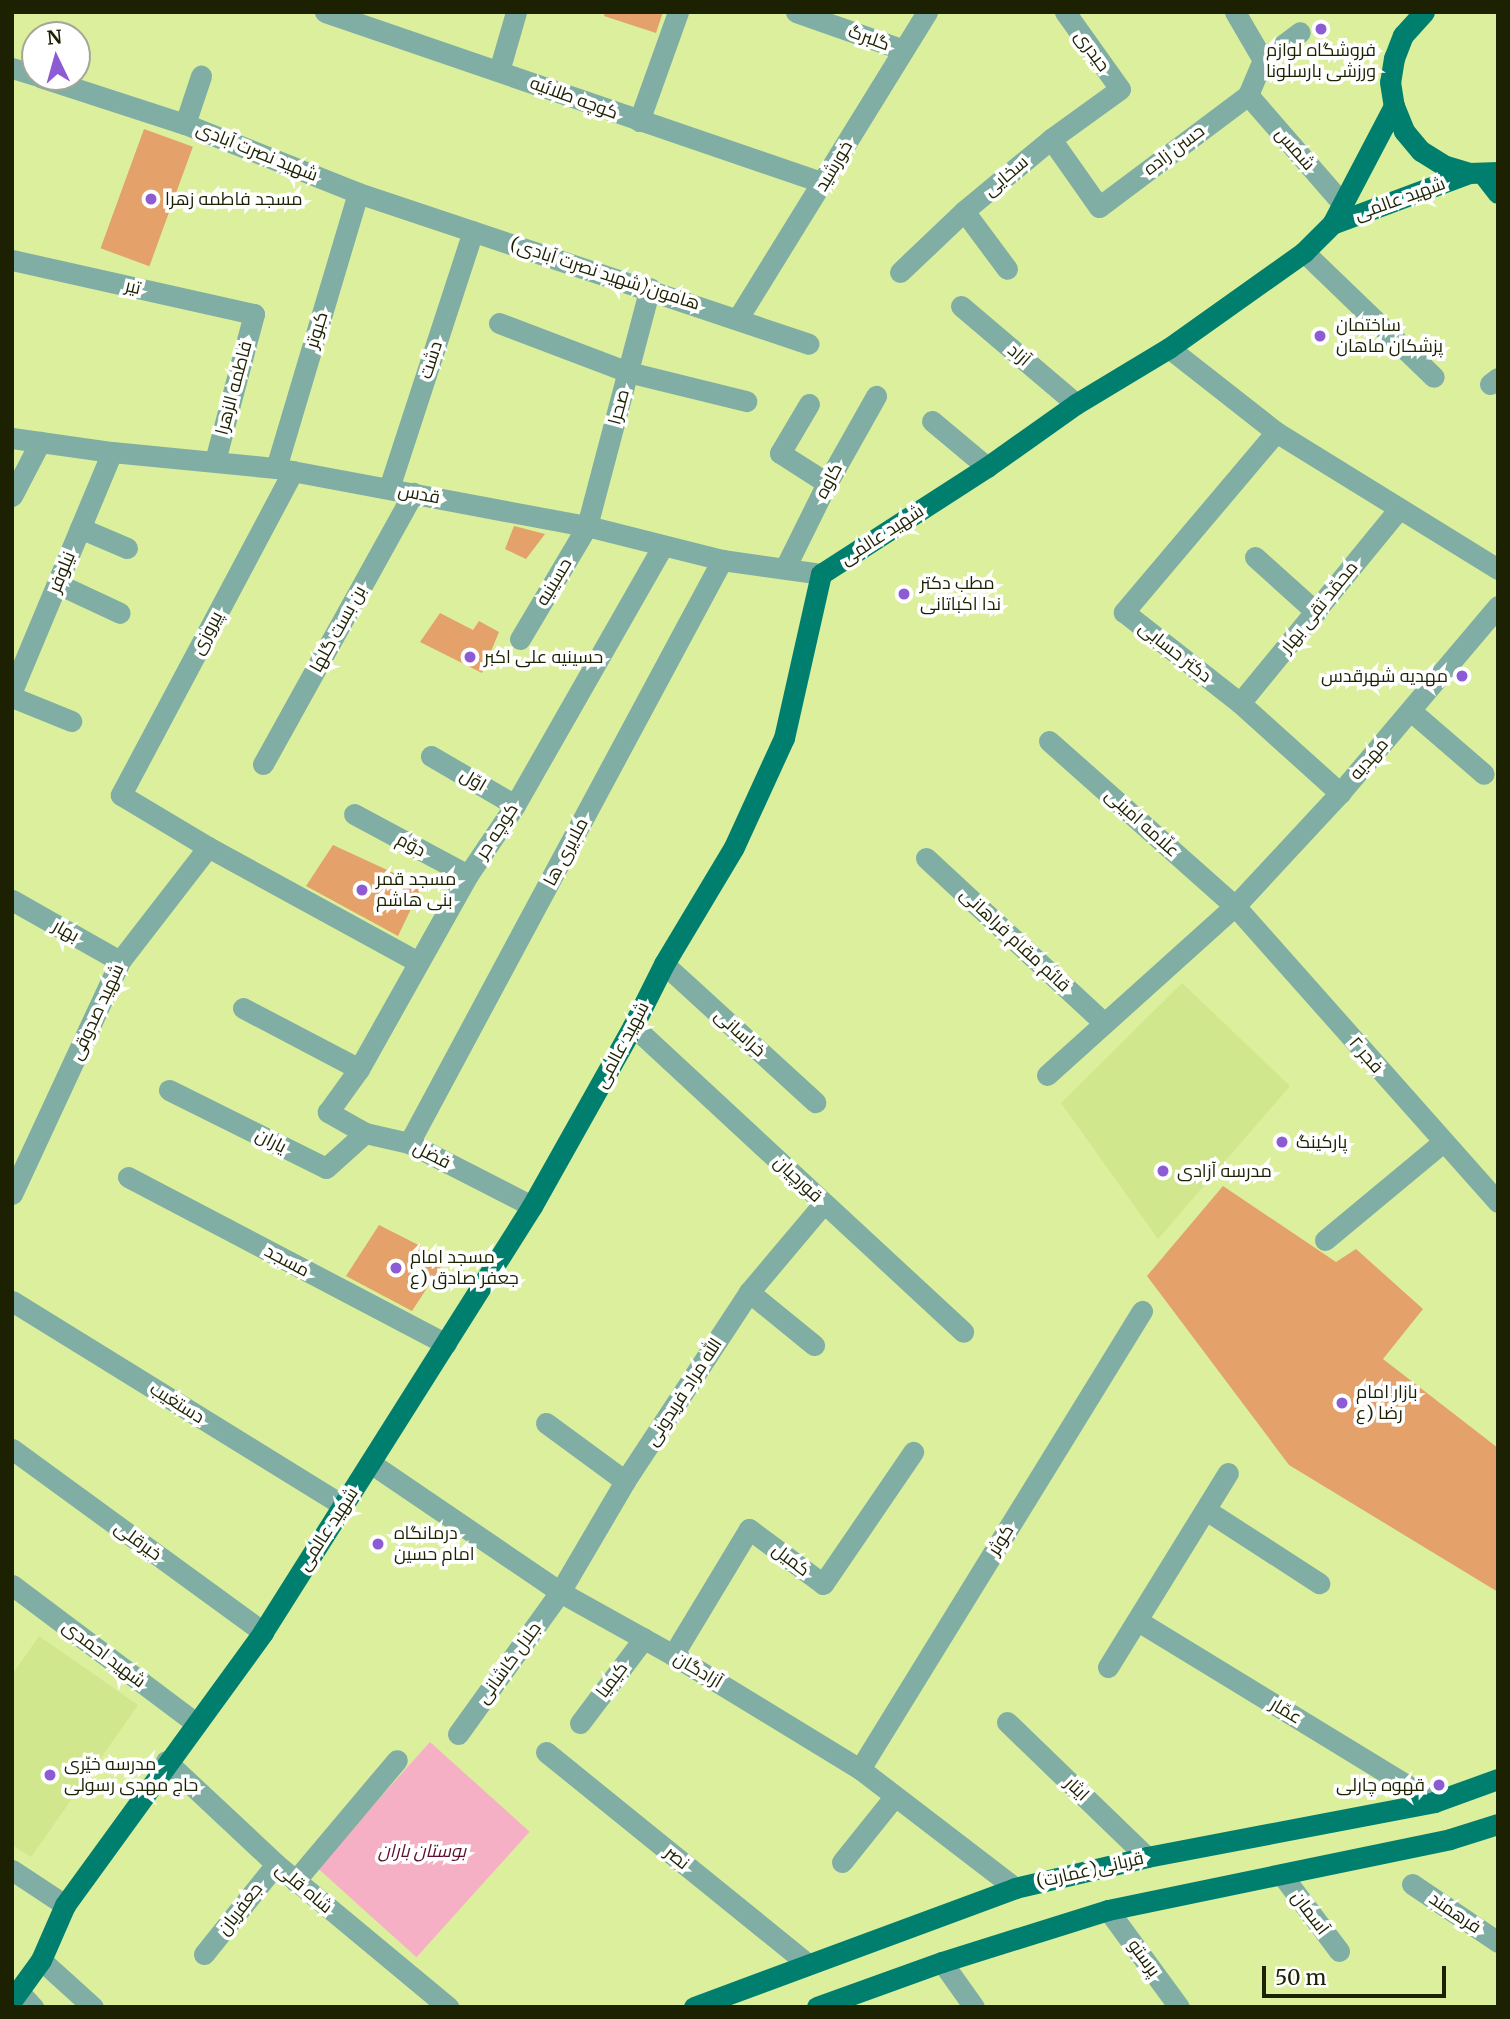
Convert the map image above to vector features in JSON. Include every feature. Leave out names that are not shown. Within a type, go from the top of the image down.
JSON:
[{"type":"main road","points":[[1424,12],[1404,35],[1394,58],[1391,82],[1394,106],[1404,131],[1421,151],[1443,165],[1483,173],[1498,193]]},
{"type":"main road","name":"شهید عالمی","points":[[21,2000],[65,1905],[166,1762],[263,1632],[342,1505],[372,1464],[533,1206],[634,1026],[664,964],[734,847],[784,738],[821,574],[986,467],[1076,404],[1169,348],[1304,252],[1332,224],[1394,106]]},
{"type":"main road","name":"شهید عالمی","points":[[1332,224],[1483,173]]},
{"type":"main road","name":"(عمارت)قربانی","points":[[694,2007],[1015,1888],[1147,1857],[1434,1802],[1498,1779]]},
{"type":"main road","points":[[817,2007],[851,2001],[942,1962],[1108,1910],[1450,1839],[1498,1824]]},
{"type":"street","name":"کوچه طلائیه","points":[[325,12],[824,183]]},
{"type":"street","points":[[499,71],[516,12]]},
{"type":"street","points":[[639,121],[678,12]]},
{"type":"street","name":"گلبرگ","points":[[796,12],[904,50]]},
{"type":"street","name":"خورشید","points":[[737,318],[824,183],[927,12]]},
{"type":"street","name":"حیدری","points":[[1065,12],[1120,89]]},
{"type":"street","points":[[1235,12],[1263,60]]},
{"type":"street","points":[[1248,95],[1263,60],[1300,32]]},
{"type":"street","points":[[185,124],[201,76]]},
{"type":"street","name":"سخایی","points":[[901,272],[964,211],[1051,139],[1120,89]]},
{"type":"street","name":"شهید نصرت آبادی","points":[[83,91],[185,124],[358,192],[473,231]]},
{"type":"street","name":"حسن زاده","points":[[1051,139],[1098,206],[1248,95]]},
{"type":"street","name":"شمس","points":[[1248,95],[1342,203]]},
{"type":"street","name":"کبوتر","points":[[285,470],[358,192]]},
{"type":"street","points":[[964,211],[1007,269]]},
{"type":"street","name":"(شهید نصرت آبادی)هامون","points":[[473,231],[650,288],[808,344]]},
{"type":"street","name":"دشت","points":[[389,488],[473,231]]},
{"type":"street","points":[[1304,252],[1434,377]]},
{"type":"street","name":"تیر","points":[[12,260],[254,314]]},
{"type":"street","name":"صحرا","points":[[587,526],[650,288]]},
{"type":"street","name":"آزاد","points":[[961,306],[1076,404]]},
{"type":"street","name":"فاطمه الزهرا","points":[[215,461],[254,314]]},
{"type":"street","points":[[499,323],[628,372],[746,401]]},
{"type":"street","points":[[1169,348],[1276,432],[1398,510],[1498,569]]},
{"type":"street","name":"کاوه","points":[[785,568],[827,483],[876,396]]},
{"type":"street","points":[[809,404],[780,453],[827,483]]},
{"type":"street","points":[[932,421],[986,467]]},
{"type":"street","name":"دکتر حسابی","points":[[1276,432],[1124,612],[1240,702],[1340,793]]},
{"type":"street","name":"قدس","points":[[12,438],[112,452],[285,470],[587,526],[722,560],[821,574]]},
{"type":"street","points":[[12,496],[40,442]]},
{"type":"street","name":"نیلوفر","points":[[12,691],[112,452]]},
{"type":"street","name":"پیروزی","points":[[208,847],[121,795],[285,470]]},
{"type":"street","name":"بن بست گلها","points":[[263,764],[413,493]]},
{"type":"street","name":"محمّد تقی بهار","points":[[1240,702],[1398,510]]},
{"type":"street","name":"حسینیه","points":[[520,639],[587,526]]},
{"type":"street","points":[[80,528],[127,548]]},
{"type":"street","name":"کوچه حر","points":[[328,1112],[359,1069],[418,961],[468,875],[515,804],[662,547]]},
{"type":"street","points":[[1255,557],[1316,612]]},
{"type":"street","name":"ملایری ها","points":[[409,1143],[722,560]]},
{"type":"street","points":[[58,584],[120,613]]},
{"type":"street","name":"مهدیه","points":[[1047,1075],[1235,906],[1340,793],[1498,606]]},
{"type":"street","points":[[12,697],[71,722]]},
{"type":"street","points":[[1411,711],[1484,774]]},
{"type":"street","name":"علّامه امینی","points":[[1049,741],[1235,906]]},
{"type":"street","name":"اوّل","points":[[431,757],[515,804]]},
{"type":"street","name":"دوّم","points":[[354,814],[468,875]]},
{"type":"street","points":[[208,847],[418,961]]},
{"type":"street","name":"شهید صدوقی","points":[[12,1194],[120,961],[208,847]]},
{"type":"street","name":"قائم مقام فراهانی","points":[[926,858],[1104,1023]]},
{"type":"street","name":"بهار","points":[[12,900],[120,961]]},
{"type":"street","name":"فجر ۲","points":[[1235,906],[1498,1202]]},
{"type":"street","name":"خراسانی","points":[[664,964],[815,1102]]},
{"type":"street","points":[[243,1009],[359,1069]]},
{"type":"street","name":"قورچیان","points":[[634,1026],[963,1332]]},
{"type":"street","name":"یاران","points":[[169,1090],[326,1168],[365,1133]]},
{"type":"street","name":"فضل","points":[[328,1112],[365,1133],[409,1143],[533,1206]]},
{"type":"street","points":[[1325,1240],[1443,1142]]},
{"type":"street","name":"مسجد","points":[[128,1177],[446,1344]]},
{"type":"street","name":"الله مراد فریدونی","points":[[559,1592],[625,1481],[750,1292],[824,1203]]},
{"type":"street","points":[[750,1292],[814,1345]]},
{"type":"street","name":"دستغیب","points":[[12,1301],[342,1505]]},
{"type":"street","name":"کوثر","points":[[860,1769],[1142,1311]]},
{"type":"street","points":[[546,1423],[625,1481]]},
{"type":"street","name":"خیرقلی","points":[[12,1449],[263,1632]]},
{"type":"street","name":"کمیل","points":[[673,1655],[749,1529],[823,1584],[913,1452]]},
{"type":"street","name":"آزادگان","points":[[372,1464],[559,1592],[673,1655],[860,1769],[1015,1888]]},
{"type":"street","points":[[1108,1667],[1228,1473]]},
{"type":"street","points":[[1206,1510],[1319,1583]]},
{"type":"street","name":"شهید احمدی","points":[[12,1586],[196,1723]]},
{"type":"street","name":"جلال کاشانی","points":[[457,1734],[559,1592]]},
{"type":"street","name":"عمّار","points":[[1138,1621],[1434,1802]]},
{"type":"street","name":"کیمیا","points":[[580,1723],[643,1638]]},
{"type":"street","name":"ایثار","points":[[1007,1722],[1147,1857]]},
{"type":"street","name":"نصر","points":[[547,1752],[808,1964]]},
{"type":"street","points":[[295,1881],[397,1760]]},
{"type":"street","name":"شاه قلی","points":[[166,1762],[295,1881],[448,2007]]},
{"type":"street","points":[[842,1862],[894,1797]]},
{"type":"street","name":"جعفریان","points":[[204,1954],[276,1864]]},
{"type":"street","points":[[12,1870],[65,1905]]},
{"type":"street","name":"آسمان","points":[[1282,1875],[1339,1951]]},
{"type":"street","name":"فرهمند","points":[[1412,1884],[1498,1942]]},
{"type":"street","name":"پرستو","points":[[1108,1910],[1179,2007]]},
{"type":"street","points":[[41,1960],[93,2007]]},
{"type":"street","points":[[942,1962],[974,2007]]},
{"type":"shaded area","name":"مدرسه آزادی","points":[[1182,983],[1290,1086],[1158,1239],[1061,1103]]},
{"type":"shaded area","name":"مدرسه خیّری حاج مهدی رسولی","points":[[39,1636],[138,1705],[31,1857],[12,1845],[12,1675]]},
{"type":"green space","name":"بوستان باران","points":[[430,1742],[530,1832],[416,1957],[317,1868]]},
{"type":"building","points":[[605,12],[663,12],[656,33],[604,16]]},
{"type":"building","name":"مسجد فاطمه زهرا","points":[[144,129],[193,147],[149,266],[101,248]]},
{"type":"building","points":[[514,526],[545,534],[526,559],[505,549]]},
{"type":"building","name":"حسینیه علی اکبر","points":[[440,613],[473,630],[479,621],[499,632],[482,673],[420,642]]},
{"type":"building","name":"مسجد قمر بنی هاشم","points":[[333,845],[422,886],[398,936],[306,886]]},
{"type":"building","name":"بازار امام رضا (ع","points":[[1223,1186],[1336,1262],[1356,1249],[1423,1309],[1383,1359],[1498,1448],[1498,1592],[1289,1465],[1147,1276]]},
{"type":"building","name":"مسجد امام جعفر صادق (ع","points":[[379,1225],[446,1259],[412,1311],[346,1276]]},
{"type":"place","name":"فروشگاه لوازم ورزشی بارسلونا","points":[[1321,29]]},
{"type":"place","name":"مسجد فاطمه زهرا","points":[[151,199]]},
{"type":"place","name":"ساختمان پزشکان ماهان","points":[[1320,336]]},
{"type":"place","name":"مطب دکتر ندا اکباتانی","points":[[904,594]]},
{"type":"place","name":"حسینیه علی اکبر","points":[[470,657]]},
{"type":"place","name":"مهدیه شهرقدس","points":[[1462,676]]},
{"type":"place","name":"مسجد قمر بنی هاشم","points":[[362,890]]},
{"type":"place","name":"پارکینگ","points":[[1282,1142]]},
{"type":"place","name":"مدرسه آزادی","points":[[1163,1171]]},
{"type":"place","name":"مسجد امام جعفر صادق (ع","points":[[396,1268]]},
{"type":"place","name":"بازار امام رضا (ع","points":[[1342,1403]]},
{"type":"place","name":"درمانگاه امام حسین","points":[[378,1544]]},
{"type":"place","name":"مدرسه خیّری حاج مهدی رسولی","points":[[50,1775]]},
{"type":"place","name":"قهوه چارلی","points":[[1439,1785]]}]
